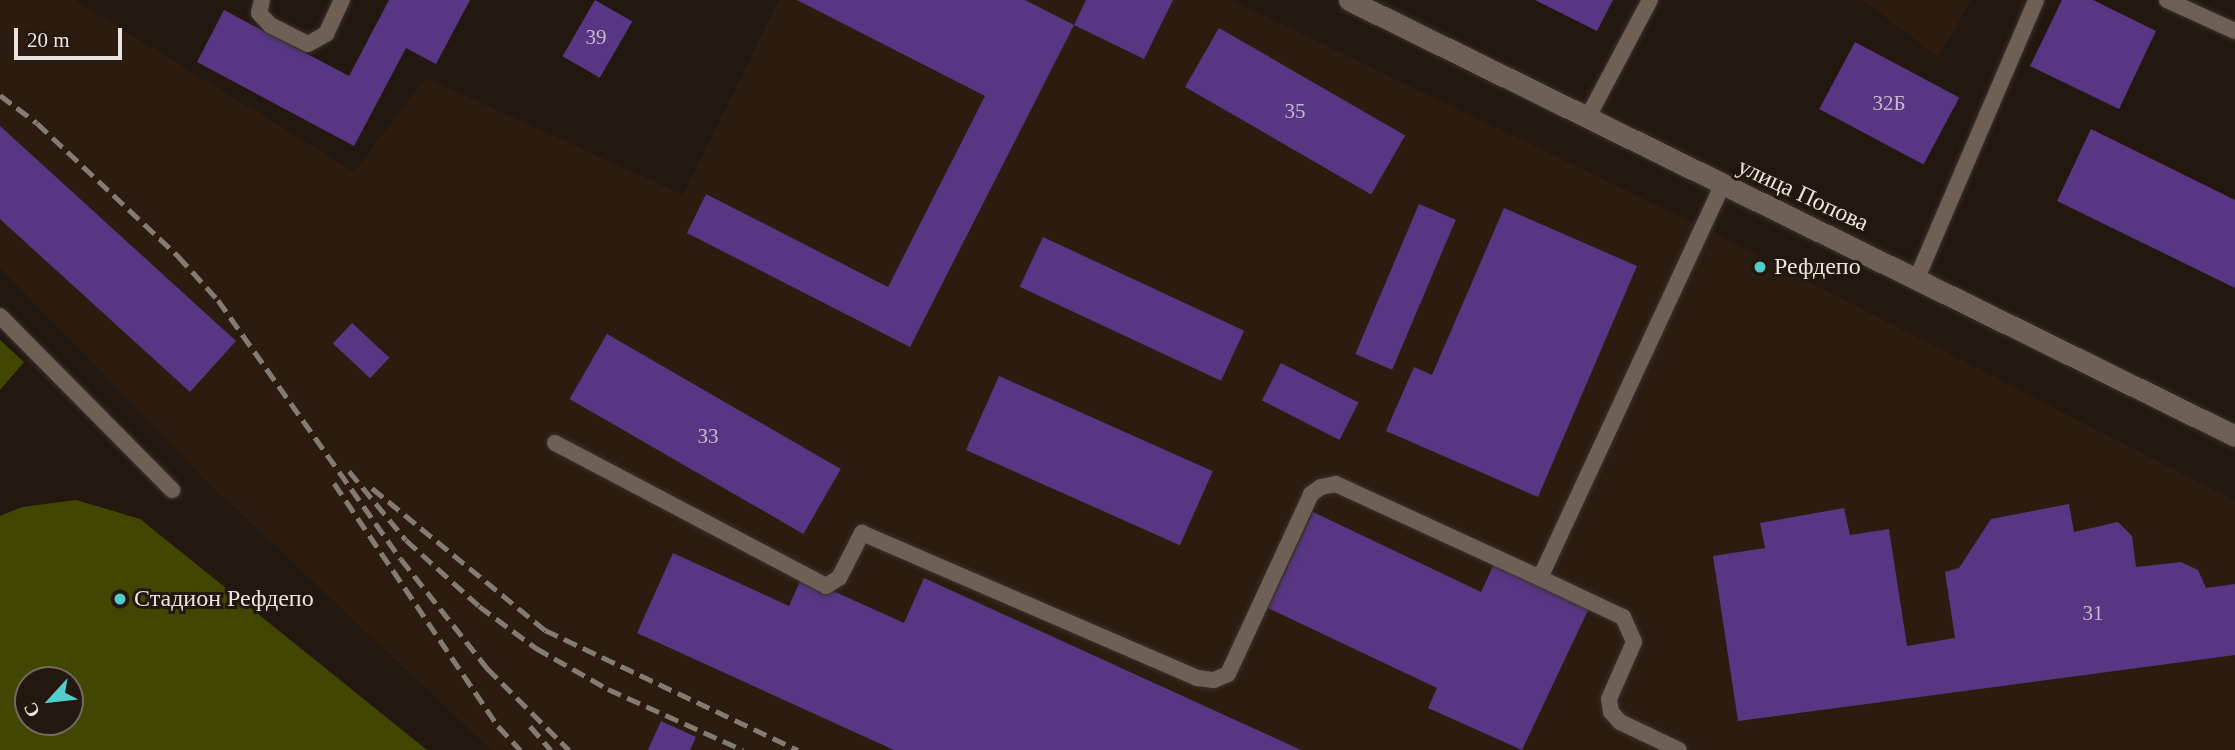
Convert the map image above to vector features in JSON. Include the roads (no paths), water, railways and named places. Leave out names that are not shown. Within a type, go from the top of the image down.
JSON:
[{"type":"street","name":"улица Попова","points":[[1349,0],[1722,186],[1917,278],[2235,436]]},
{"type":"lane","points":[[262,0],[259,13],[270,25],[308,44],[318,43],[326,34],[342,0]]},
{"type":"lane","points":[[1588,117],[1650,0]]},
{"type":"lane","points":[[1917,278],[2036,0]]},
{"type":"lane","points":[[2167,0],[2235,31]]},
{"type":"lane","points":[[1540,578],[1722,186]]},
{"type":"lane","points":[[0,316],[172,490]]},
{"type":"lane","points":[[555,443],[826,586],[838,578],[862,533],[1206,679],[1228,674],[1311,494],[1321,487],[1336,484],[1623,617],[1633,642],[1609,699],[1611,712],[1620,722],[1679,750]]},
{"type":"railway","points":[[0,95],[37,123],[178,256],[218,300],[401,559],[487,668],[569,750]]},
{"type":"railway","points":[[349,471],[406,540],[479,606],[536,648],[608,689],[743,750]]},
{"type":"railway","points":[[334,483],[498,726],[520,750]]},
{"type":"railway","points":[[372,488],[545,630],[798,750]]},
{"type":"railway","points":[[530,726],[551,750]]},
{"type":"place","name":"Рефдепо","points":[[1760,267]]},
{"type":"place","name":"Стадион Рефдепо","points":[[120,599]]}]
